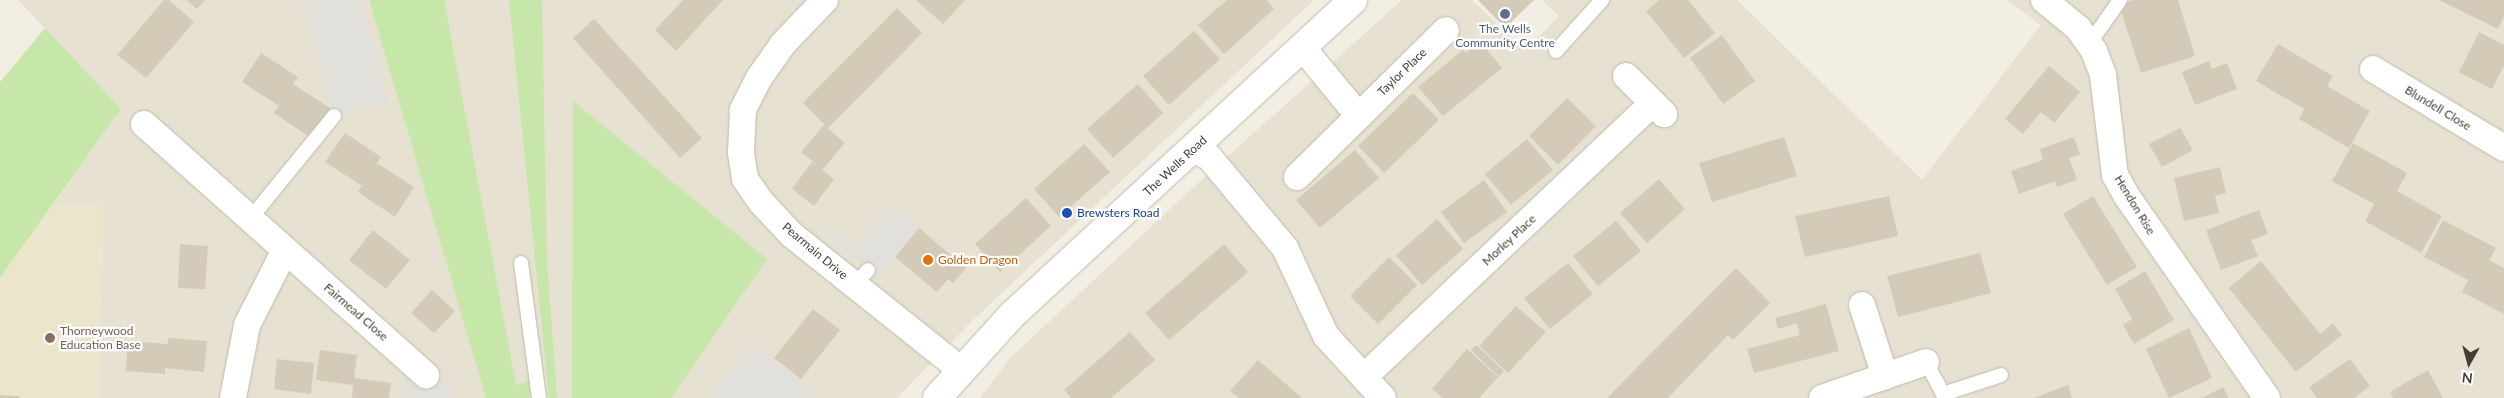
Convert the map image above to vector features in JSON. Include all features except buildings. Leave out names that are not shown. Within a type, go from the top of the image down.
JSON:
[{"type":"street","name":"Pearmain Drive","points":[[825,0],[783,44],[759,78],[743,110],[741,153],[746,179],[761,202],[792,235],[862,277],[960,370]]},
{"type":"street","name":"The Wells Road","points":[[937,398],[960,370],[1012,316],[1353,0]]},
{"type":"street","name":"Hendon Rise","points":[[2044,0],[2078,28],[2090,44],[2103,75],[2115,175],[2143,221],[2267,398]]},
{"type":"street","name":"Taylor Place","points":[[1297,177],[1446,30]]},
{"type":"street","points":[[1302,47],[1358,115]]},
{"type":"street","name":"Blundell Close","points":[[2373,69],[2504,148]]},
{"type":"street","name":"Morley Place","points":[[1364,377],[1658,109],[1626,76]]},
{"type":"street","name":"Fairmead Close","points":[[144,124],[426,375]]},
{"type":"street","points":[[1193,149],[1208,157],[1285,248],[1326,336],[1383,398]]},
{"type":"street","points":[[233,398],[247,324],[285,250]]},
{"type":"street","points":[[1862,305],[1885,376]]},
{"type":"street","points":[[1822,398],[1926,362]]},
{"type":"lane","points":[[1556,51],[1602,0]]},
{"type":"lane","points":[[2090,44],[2120,0]]},
{"type":"lane","points":[[250,219],[334,116]]},
{"type":"lane","points":[[520,263],[539,398]]},
{"type":"lane","points":[[1926,362],[1942,394],[2001,375]]},
{"type":"shaded area","points":[[18,0],[1314,0],[972,321],[897,398],[98,398],[103,207],[53,205],[121,109]]},
{"type":"shaded area","points":[[297,0],[362,0],[387,102],[334,116],[306,11]]},
{"type":"shaded area","points":[[1402,0],[1472,0],[1525,51],[1559,16],[1542,0],[1737,0],[1922,180],[2041,25],[2007,0],[2504,0],[2504,398],[980,398],[1010,358],[1198,183]]},
{"type":"shaded area","name":"Thorneywood Education Base","points":[[53,205],[103,206],[98,398],[0,398],[0,278]]},
{"type":"shaded area","points":[[890,205],[918,228],[877,277],[814,226],[826,226],[863,256],[867,251],[857,243]]},
{"type":"shaded area","points":[[751,344],[822,398],[709,398]]},
{"type":"shaded area","points":[[406,372],[453,379],[450,398],[402,398]]},
{"type":"green space","points":[[369,0],[444,0],[516,385],[529,381],[530,398],[486,398]]},
{"type":"green space","points":[[509,0],[542,0],[547,261],[557,398],[549,398]]},
{"type":"green space","points":[[45,28],[121,109],[0,278],[0,82]]},
{"type":"green space","points":[[573,101],[767,259],[671,398],[572,398]]},
{"type":"place","name":"The Wells Community Centre","points":[[1505,14]]},
{"type":"place","name":"Brewsters Road","points":[[1067,213]]},
{"type":"place","name":"Golden Dragon","points":[[928,260]]},
{"type":"place","name":"Thorneywood Education Base","points":[[50,338]]}]
